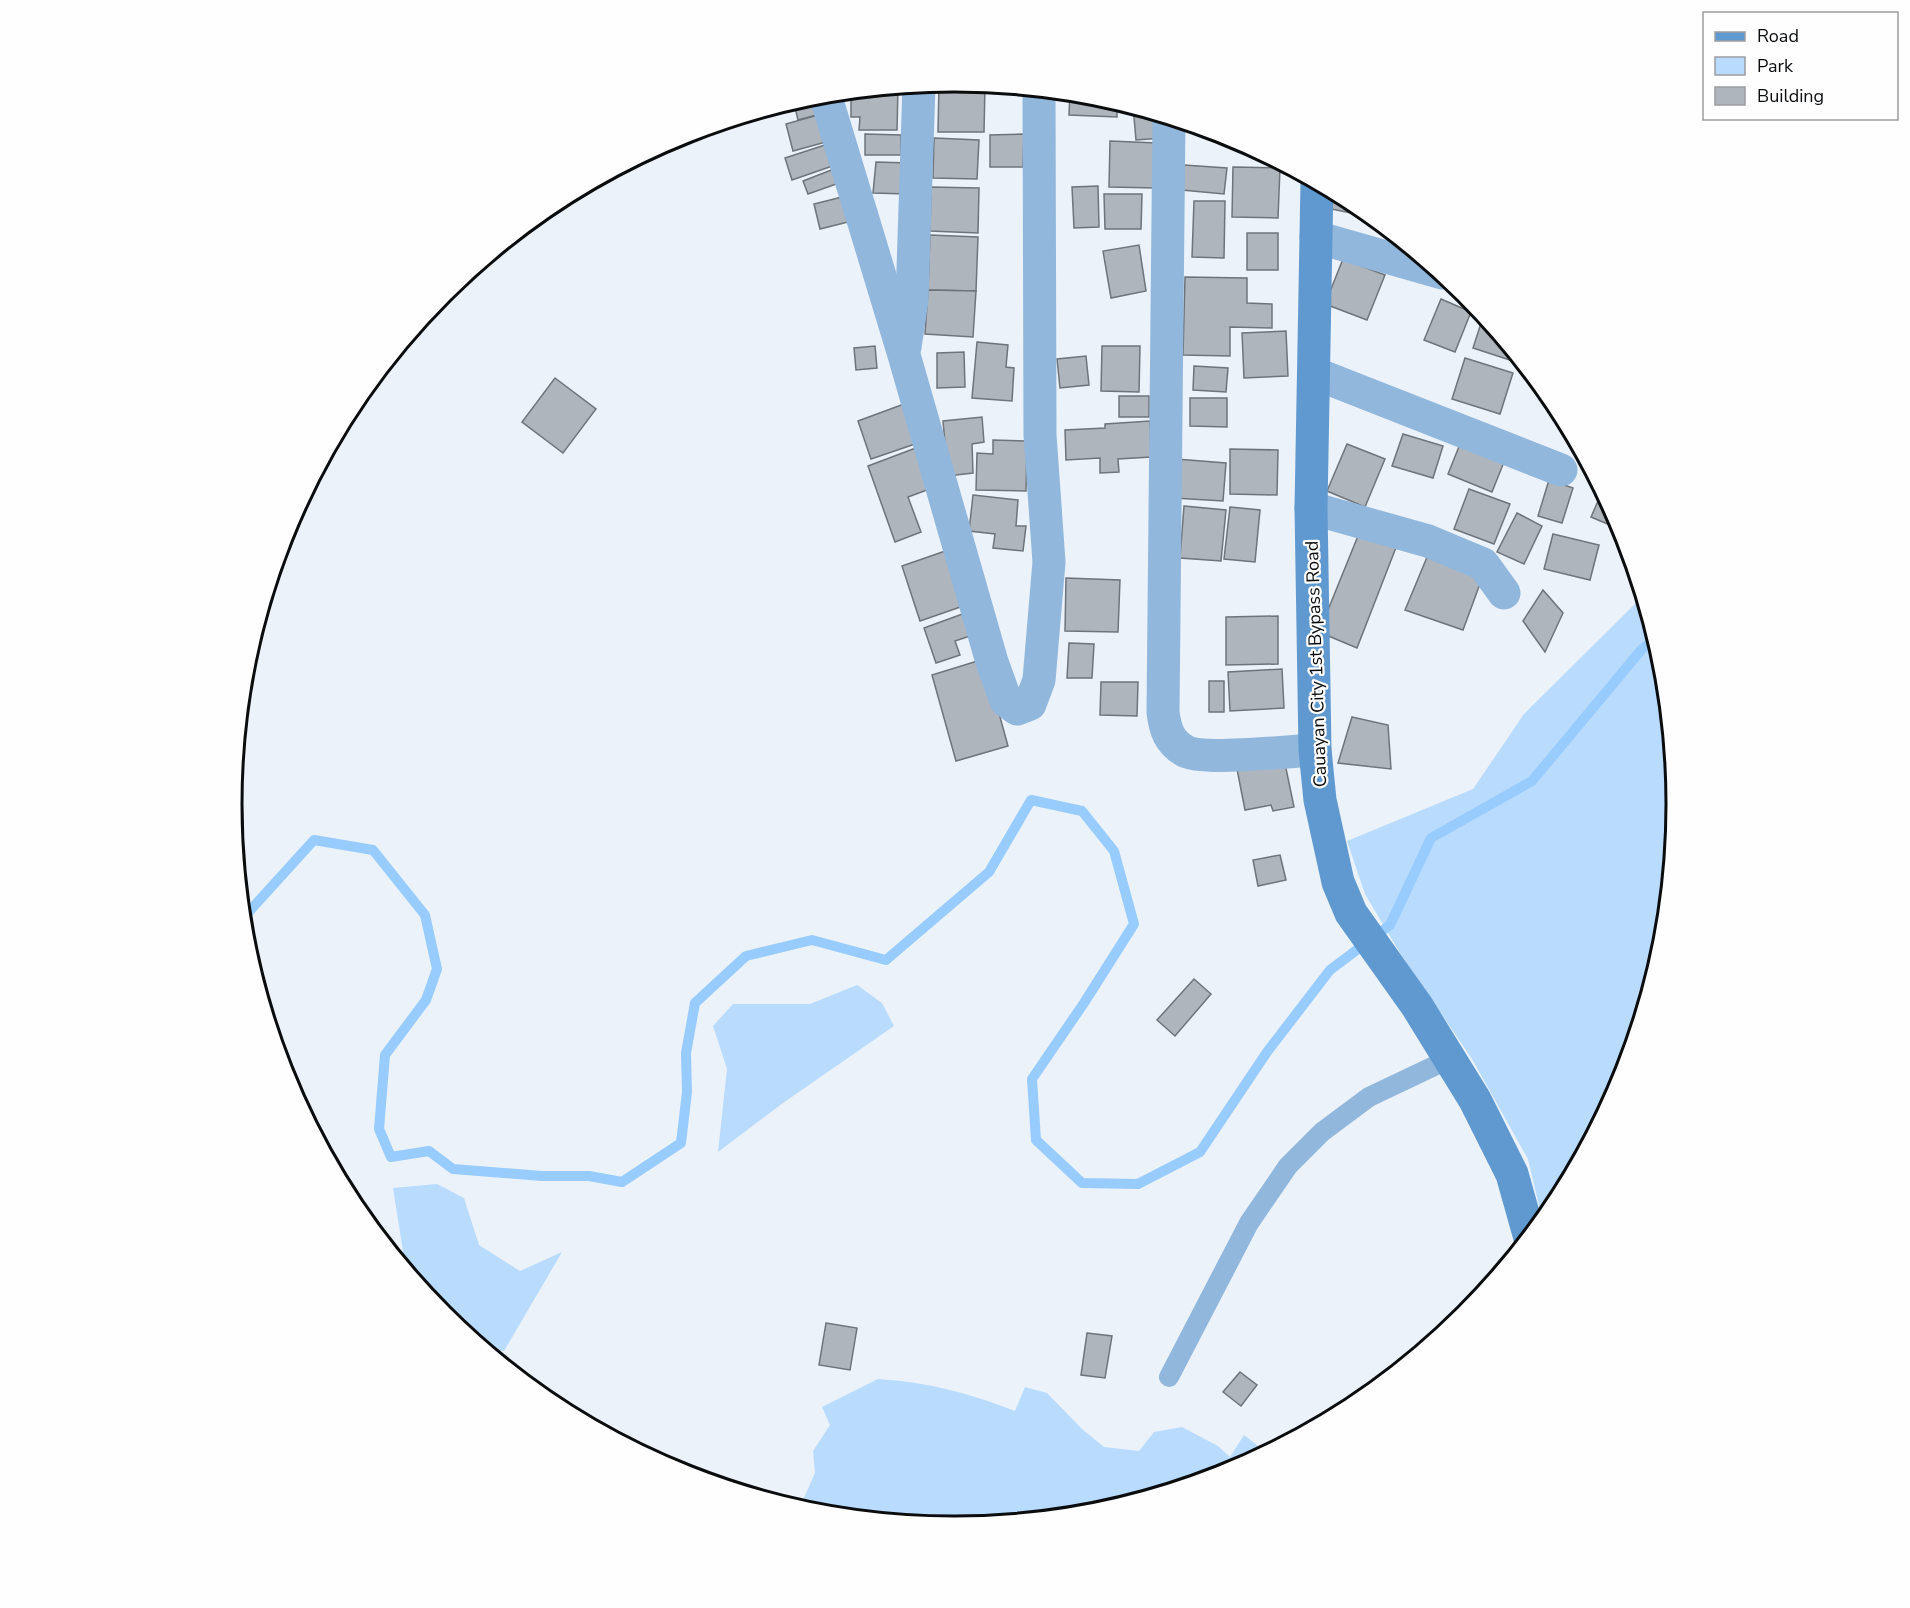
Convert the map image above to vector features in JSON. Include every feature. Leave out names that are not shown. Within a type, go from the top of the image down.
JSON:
[{"type":"main road","name":"Cauayan City 1st Bypass Road","points":[[1317,191],[1311,508],[1315,750],[1320,800],[1338,882],[1351,914],[1417,1006],[1475,1100],[1512,1174],[1527,1228]]},
{"type":"street","points":[[904,355],[912,300],[919,93]]},
{"type":"street","points":[[828,103],[904,355],[994,671],[1010,706],[1024,708],[1034,698],[1039,680],[1049,562],[1040,435],[1040,97]]},
{"type":"street","points":[[1169,125],[1163,712],[1166,730],[1176,744],[1196,755],[1315,750]]},
{"type":"street","points":[[1316,237],[1425,268]]},
{"type":"street","points":[[1314,373],[1561,470]]},
{"type":"street","points":[[1311,508],[1428,541],[1483,564],[1504,593]]},
{"type":"lane","points":[[1169,1377],[1249,1223],[1288,1166],[1322,1132],[1369,1097],[1449,1059]]},
{"type":"green space","points":[[1638,601],[1654,665],[1666,757],[1666,851],[1654,943],[1630,1033],[1613,1077],[1572,1160],[1540,1210],[1528,1159],[1472,1059],[1400,953],[1365,894],[1347,841],[1473,789],[1524,714]]},
{"type":"green space","points":[[857,985],[882,1003],[894,1026],[783,1103],[718,1152],[727,1069],[713,1026],[733,1004],[810,1004]]},
{"type":"green space","points":[[437,1184],[464,1198],[479,1245],[520,1271],[562,1252],[504,1351],[498,1351],[485,1340],[451,1308],[404,1255],[393,1188]]},
{"type":"green space","points":[[878,1379],[948,1389],[1015,1411],[1025,1387],[1047,1393],[1082,1429],[1104,1447],[1139,1451],[1154,1432],[1182,1427],[1218,1446],[1230,1457],[1244,1435],[1260,1448],[1184,1479],[1094,1503],[1002,1515],[908,1515],[803,1500],[815,1473],[813,1451],[830,1425],[822,1407]]},
{"type":"building","points":[[939,92],[985,93],[984,132],[938,132]]},
{"type":"building","points":[[898,94],[897,130],[859,130],[860,117],[851,117],[851,100]]},
{"type":"building","points":[[1070,101],[1117,111],[1117,117],[1069,115]]},
{"type":"building","points":[[819,105],[824,113],[798,120],[796,110]]},
{"type":"building","points":[[818,115],[826,142],[793,151],[786,124]]},
{"type":"building","points":[[1134,115],[1162,123],[1163,138],[1136,140]]},
{"type":"building","points":[[865,134],[901,135],[901,155],[865,155]]},
{"type":"building","points":[[1024,134],[1023,167],[990,167],[990,135]]},
{"type":"building","points":[[934,138],[979,140],[977,179],[933,178]]},
{"type":"building","points":[[1110,141],[1157,143],[1156,188],[1109,187]]},
{"type":"building","points":[[834,142],[841,163],[792,180],[785,158]]},
{"type":"building","points":[[876,162],[909,163],[907,194],[873,193]]},
{"type":"building","points":[[1184,165],[1227,168],[1224,194],[1182,190]]},
{"type":"building","points":[[1233,167],[1275,168],[1280,170],[1278,218],[1232,217]]},
{"type":"building","points":[[834,169],[839,183],[808,194],[803,181]]},
{"type":"building","points":[[1098,186],[1099,227],[1074,228],[1072,187]]},
{"type":"building","points":[[931,187],[979,188],[978,233],[930,231]]},
{"type":"building","points":[[1104,194],[1142,194],[1141,229],[1105,229]]},
{"type":"building","points":[[850,195],[856,220],[820,229],[814,204]]},
{"type":"building","points":[[1328,198],[1353,213],[1326,208]]},
{"type":"building","points":[[1194,201],[1225,201],[1224,258],[1192,257]]},
{"type":"building","points":[[1247,233],[1278,233],[1278,270],[1247,270]]},
{"type":"building","points":[[930,235],[978,237],[976,291],[928,290]]},
{"type":"building","points":[[1139,245],[1146,291],[1111,298],[1103,251]]},
{"type":"building","points":[[1343,259],[1385,275],[1367,320],[1325,304]]},
{"type":"building","points":[[1185,277],[1247,278],[1247,303],[1272,304],[1272,328],[1230,327],[1230,356],[1183,355]]},
{"type":"building","points":[[928,290],[976,291],[973,337],[925,334]]},
{"type":"building","points":[[1441,299],[1471,313],[1455,352],[1424,340]]},
{"type":"building","points":[[1481,323],[1513,361],[1473,348]]},
{"type":"building","points":[[1286,331],[1288,376],[1244,378],[1242,333]]},
{"type":"building","points":[[977,342],[1008,345],[1006,367],[1014,368],[1012,401],[972,398]]},
{"type":"building","points":[[875,346],[877,368],[856,370],[854,348]]},
{"type":"building","points":[[1102,346],[1140,346],[1139,392],[1101,391]]},
{"type":"building","points":[[964,352],[965,387],[937,388],[937,353]]},
{"type":"building","points":[[1086,356],[1089,385],[1060,388],[1057,359]]},
{"type":"building","points":[[1465,358],[1513,373],[1500,414],[1452,399]]},
{"type":"building","points":[[1194,366],[1228,368],[1226,392],[1193,390]]},
{"type":"building","points":[[555,378],[596,409],[563,453],[522,422]]},
{"type":"building","points":[[1119,396],[1149,396],[1149,417],[1119,417]]},
{"type":"building","points":[[1190,398],[1227,398],[1227,427],[1190,426]]},
{"type":"building","points":[[904,404],[918,443],[871,459],[858,421]]},
{"type":"building","points":[[982,417],[984,442],[972,444],[973,473],[948,476],[943,421]]},
{"type":"building","points":[[1150,421],[1151,457],[1118,459],[1119,472],[1100,473],[1100,458],[1066,460],[1065,430],[1105,428],[1105,424]]},
{"type":"building","points":[[1403,434],[1443,446],[1433,478],[1392,466]]},
{"type":"building","points":[[1462,439],[1506,457],[1492,492],[1448,474]]},
{"type":"building","points":[[993,440],[1027,441],[1026,491],[976,490],[977,453],[993,454]]},
{"type":"building","points":[[1347,444],[1385,459],[1365,507],[1327,491]]},
{"type":"building","points":[[921,446],[935,487],[908,497],[921,532],[895,542],[868,466]]},
{"type":"building","points":[[1230,449],[1278,450],[1277,495],[1230,494]]},
{"type":"building","points":[[1176,459],[1226,463],[1223,501],[1174,498]]},
{"type":"building","points":[[1549,480],[1573,488],[1562,523],[1538,516]]},
{"type":"building","points":[[1469,489],[1510,504],[1494,544],[1454,529]]},
{"type":"building","points":[[973,495],[1018,500],[1016,526],[1026,526],[1023,551],[993,548],[995,534],[969,531]]},
{"type":"building","points":[[1599,499],[1610,525],[1591,517]]},
{"type":"building","points":[[1184,506],[1226,510],[1221,561],[1180,558]]},
{"type":"building","points":[[1230,507],[1260,510],[1255,562],[1224,559]]},
{"type":"building","points":[[1517,513],[1542,526],[1524,564],[1497,552]]},
{"type":"building","points":[[1360,531],[1397,545],[1357,648],[1319,632]]},
{"type":"building","points":[[1553,534],[1599,545],[1590,580],[1544,569]]},
{"type":"building","points":[[951,549],[969,604],[920,621],[902,566]]},
{"type":"building","points":[[1430,550],[1484,573],[1463,630],[1405,610]]},
{"type":"building","points":[[1066,578],[1120,580],[1118,632],[1065,631]]},
{"type":"building","points":[[1543,590],[1563,613],[1545,652],[1523,621]]},
{"type":"building","points":[[968,612],[976,634],[955,641],[960,655],[936,663],[924,628]]},
{"type":"building","points":[[1278,616],[1278,664],[1226,665],[1226,617]]},
{"type":"building","points":[[1069,643],[1094,644],[1092,678],[1067,678]]},
{"type":"building","points":[[984,659],[1008,746],[956,761],[932,675]]},
{"type":"building","points":[[1282,669],[1284,708],[1230,711],[1228,672]]},
{"type":"building","points":[[1209,681],[1224,681],[1224,712],[1209,712]]},
{"type":"building","points":[[1101,682],[1138,682],[1137,716],[1100,715]]},
{"type":"building","points":[[1352,717],[1388,725],[1391,769],[1338,763]]},
{"type":"building","points":[[1283,754],[1294,807],[1273,811],[1271,805],[1245,810],[1236,764]]},
{"type":"building","points":[[1280,855],[1286,880],[1258,886],[1253,860]]},
{"type":"building","points":[[1194,979],[1211,994],[1175,1036],[1157,1020]]},
{"type":"building","points":[[826,1323],[857,1328],[850,1370],[819,1365]]},
{"type":"building","points":[[1087,1333],[1112,1336],[1105,1378],[1081,1375]]},
{"type":"building","points":[[1240,1372],[1257,1385],[1241,1406],[1223,1392]]},
{"type":"waterway","points":[[251,910],[314,840],[373,850],[425,915],[437,969],[426,1000],[385,1055],[379,1129],[391,1157],[429,1151],[453,1169],[542,1176],[589,1176],[622,1182],[681,1143],[687,1092],[686,1053],[695,1003],[746,956],[812,940],[886,960],[989,872],[1031,800],[1082,811],[1114,851],[1134,924],[1032,1079],[1036,1140],[1082,1183],[1138,1184],[1200,1152],[1267,1052],[1330,970],[1390,925],[1431,838],[1532,781],[1642,649],[1649,644]]}]
